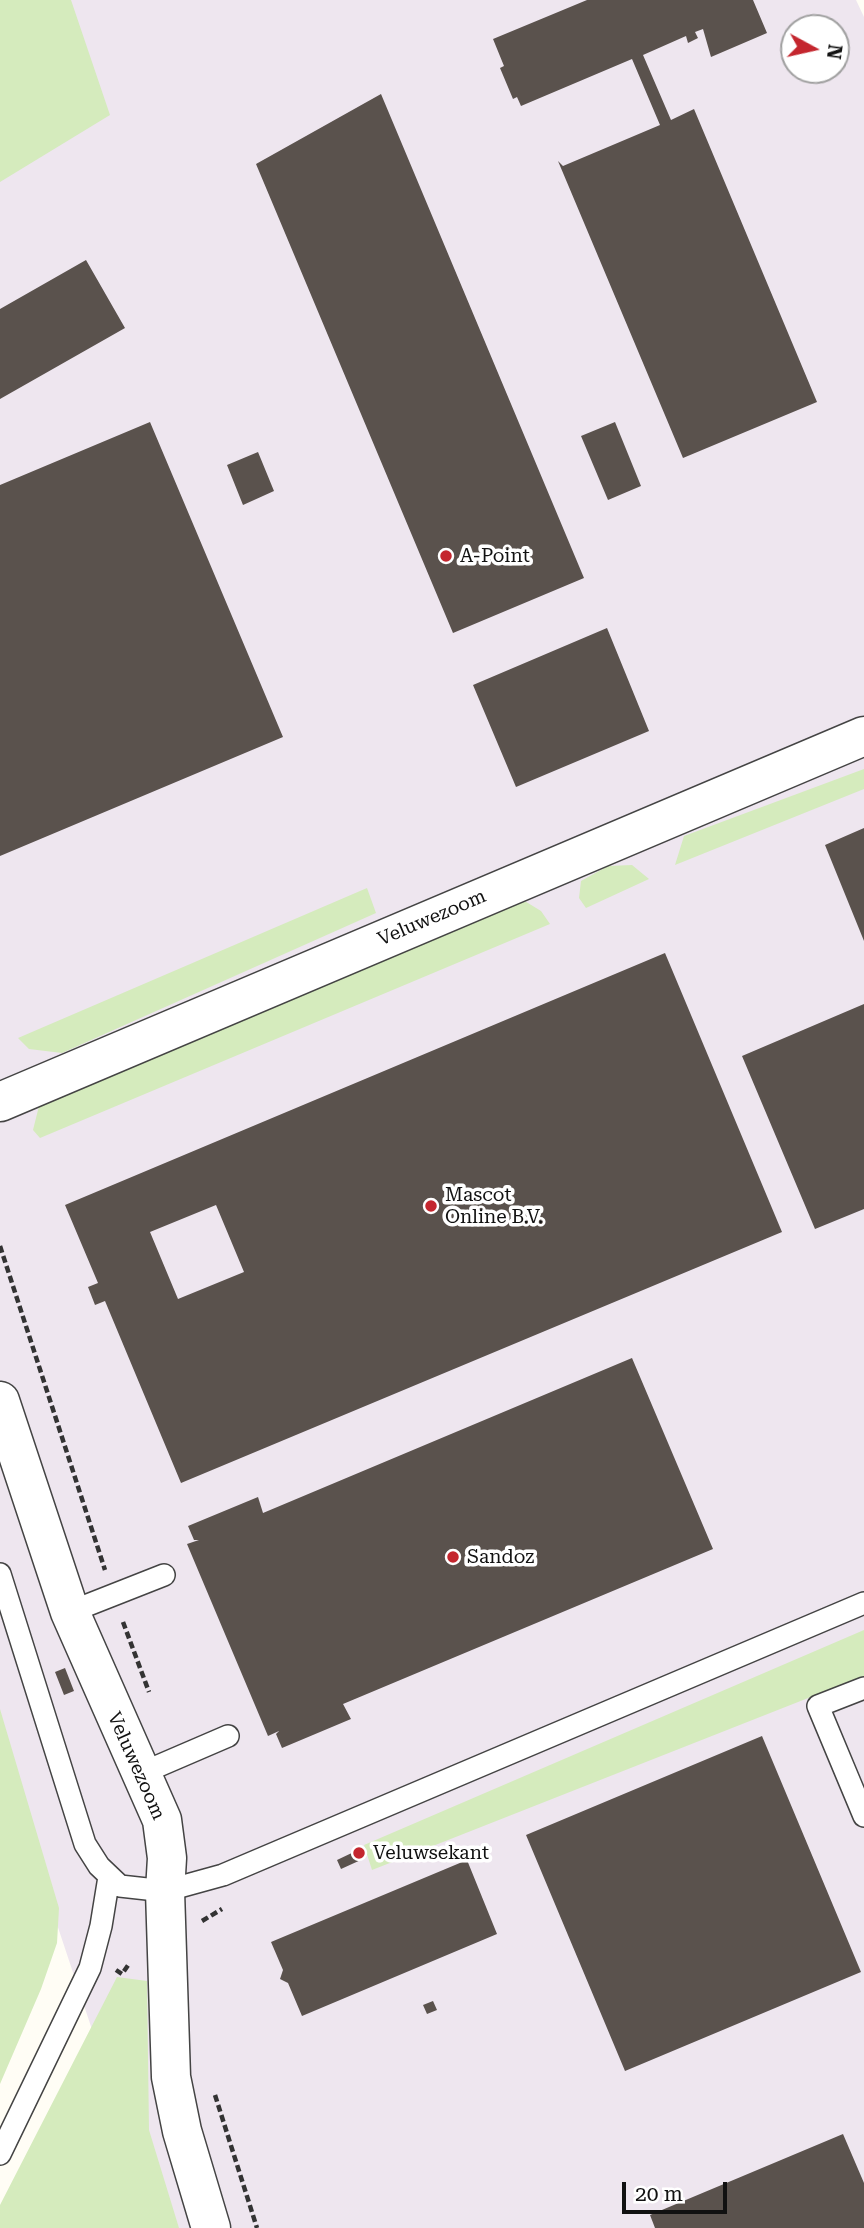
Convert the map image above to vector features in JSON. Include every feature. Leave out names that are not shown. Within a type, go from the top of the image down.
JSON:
[{"type":"street","name":"Veluwezoom","points":[[0,1102],[864,736]]},
{"type":"street","name":"Veluwezoom","points":[[0,1401],[18,1462],[70,1612],[162,1820],[167,1858],[165,1891],[172,2077],[182,2132],[211,2228]]},
{"type":"lane","points":[[0,1574],[85,1844],[109,1877],[120,1886],[165,1891],[223,1875],[864,1603]]},
{"type":"lane","points":[[70,1612],[164,1575]]},
{"type":"lane","points":[[864,1688],[818,1706],[864,1816]]},
{"type":"lane","points":[[142,1773],[228,1736]]},
{"type":"lane","points":[[0,2154],[90,1968],[101,1926],[109,1877]]},
{"type":"path","points":[[199,1923],[222,1909]]},
{"type":"path","points":[[212,2085],[257,2228]]},
{"type":"shaded area","name":"Veluwsekant","points":[[0,0],[856,0],[864,17],[864,2228],[158,2228],[0,1753]]},
{"type":"green space","points":[[0,0],[71,0],[110,115],[0,182]]},
{"type":"green space","points":[[864,769],[864,789],[675,865],[684,836]]},
{"type":"green space","points":[[632,865],[649,879],[586,908],[579,898],[581,881],[608,866]]},
{"type":"green space","points":[[367,888],[376,913],[62,1053],[29,1049],[18,1038]]},
{"type":"green space","points":[[523,900],[541,911],[550,924],[40,1138],[33,1130],[39,1106]]},
{"type":"green space","points":[[864,1630],[864,1676],[372,1870],[364,1845]]},
{"type":"green space","points":[[0,1709],[59,1908],[57,1943],[41,1989],[0,2084]]},
{"type":"green space","points":[[117,1977],[147,1981],[149,2130],[179,2228],[0,2228],[0,2205]]},
{"type":"building","points":[[587,0],[753,0],[767,33],[711,57],[703,29],[695,32],[698,38],[688,43],[686,36],[643,55],[671,120],[694,109],[817,402],[683,458],[558,161],[563,166],[660,125],[632,59],[521,106],[517,97],[513,99],[500,68],[504,66],[493,39]]},
{"type":"building","points":[[381,94],[584,578],[453,633],[256,164]]},
{"type":"building","points":[[86,260],[125,328],[0,399],[0,309]]},
{"type":"building","points":[[150,422],[283,737],[0,856],[0,485]]},
{"type":"building","points":[[615,422],[641,486],[608,500],[581,436]]},
{"type":"building","points":[[258,452],[274,491],[243,505],[227,465]]},
{"type":"building","points":[[607,628],[649,731],[516,787],[473,685]]},
{"type":"building","points":[[864,828],[864,941],[825,845]]},
{"type":"building","points":[[665,953],[782,1232],[181,1483],[105,1301],[95,1305],[88,1287],[98,1283],[65,1205]],"holes":[[[216,1205],[244,1272],[178,1299],[150,1232]]]},
{"type":"building","points":[[864,1004],[864,1209],[815,1229],[742,1056]]},
{"type":"building","points":[[632,1358],[713,1549],[343,1704],[351,1719],[282,1748],[276,1734],[279,1731],[268,1736],[187,1544],[199,1540],[194,1540],[188,1526],[258,1497],[263,1513]]},
{"type":"building","points":[[65,1668],[74,1691],[64,1695],[55,1672]]},
{"type":"building","points":[[762,1736],[861,1972],[625,2071],[526,1835]]},
{"type":"building","points":[[358,1850],[363,1859],[341,1869],[337,1860]]},
{"type":"building","points":[[467,1860],[497,1934],[302,2016],[288,1983],[280,1979],[283,1970],[271,1942]]},
{"type":"building","points":[[433,2001],[437,2010],[427,2014],[423,2005]]},
{"type":"building","points":[[843,2134],[864,2183],[864,2228],[655,2228],[650,2215]]},
{"type":"place","name":"A-Point","points":[[446,556]]},
{"type":"place","name":"Mascot Online B.V.","points":[[431,1206]]},
{"type":"place","name":"Sandoz","points":[[453,1557]]},
{"type":"place","name":"Veluwsekant","points":[[359,1853]]}]
